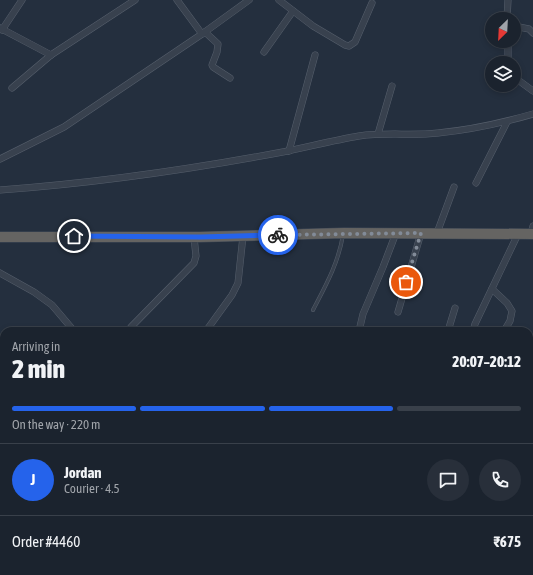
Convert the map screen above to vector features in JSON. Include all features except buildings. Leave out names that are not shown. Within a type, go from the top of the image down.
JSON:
[{"type":"highway","points":[[0,237],[194,237],[344,233],[518,234],[532,232]]},
{"type":"street","points":[[22,0],[1,29],[51,55]]},
{"type":"street","points":[[12,88],[51,55],[136,0]]},
{"type":"street","points":[[177,0],[204,33],[218,44],[217,52],[212,65],[230,78]]},
{"type":"street","points":[[0,159],[64,126],[204,33],[249,0]]},
{"type":"street","points":[[279,0],[313,26],[349,46],[355,42],[372,3]]},
{"type":"street","points":[[507,12],[508,0]]},
{"type":"street","points":[[264,52],[293,10]]},
{"type":"street","points":[[521,27],[529,29],[533,33]]},
{"type":"street","points":[[289,151],[315,55]]},
{"type":"street","points":[[521,82],[533,91]]},
{"type":"street","points":[[378,134],[392,86]]},
{"type":"street","points":[[0,190],[48,187],[148,174],[289,151],[358,136],[378,134],[437,133],[507,122],[533,114]]},
{"type":"street","points":[[476,183],[507,122]]},
{"type":"street","points":[[437,233],[454,187]]},
{"type":"street","points":[[360,327],[363,314],[396,233]]},
{"type":"street","points":[[398,312],[421,233]]},
{"type":"street","points":[[474,327],[518,234]]},
{"type":"street","points":[[209,327],[232,295],[238,283],[243,236]]},
{"type":"street","points":[[131,326],[194,263],[196,256],[194,237]]},
{"type":"street","points":[[0,273],[34,292],[52,305],[70,327]]},
{"type":"street","points":[[492,289],[507,303],[512,311],[510,321],[506,327]]},
{"type":"street","points":[[449,327],[455,308]]},
{"type":"lane","points":[[313,310],[335,266],[341,250],[344,233]]},
{"type":"way so far","points":[[278,235],[421,233],[406,282]]},
{"type":"route","points":[[74,236],[200,237],[278,235]]}]
